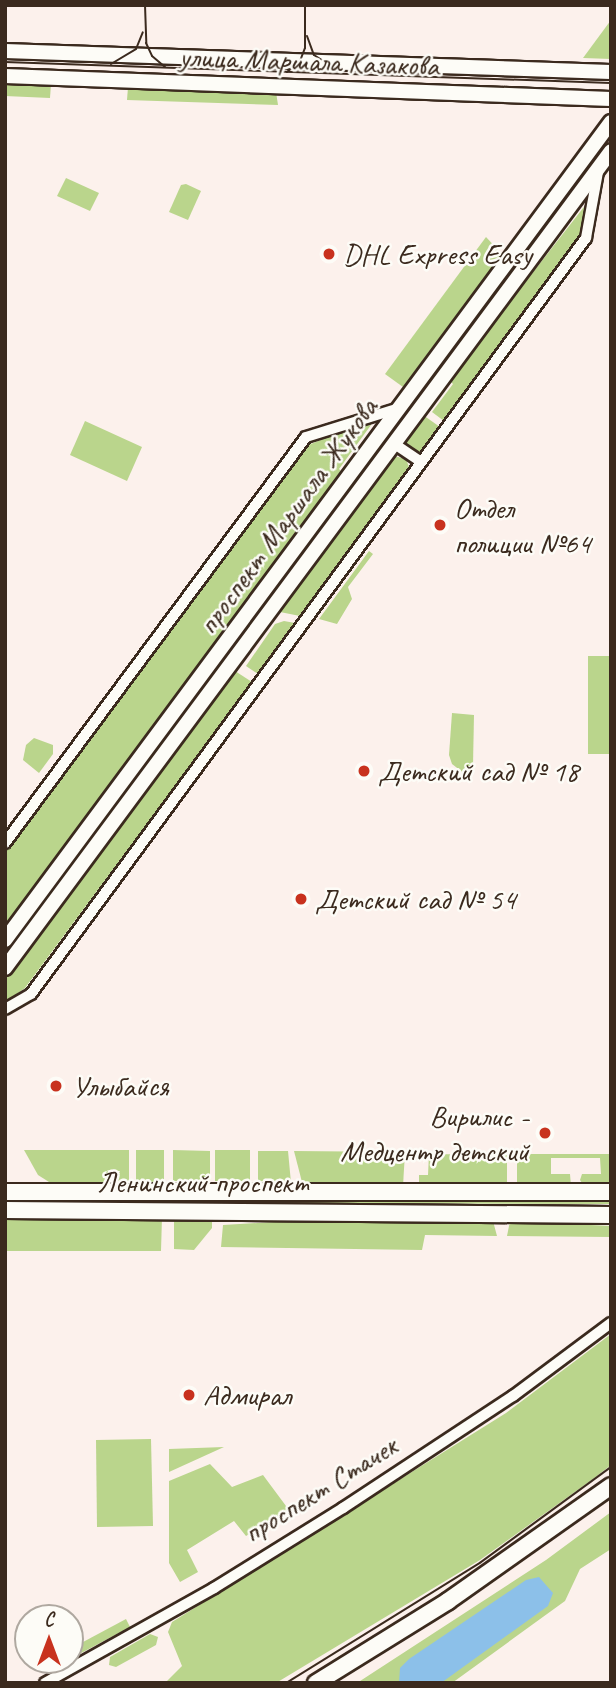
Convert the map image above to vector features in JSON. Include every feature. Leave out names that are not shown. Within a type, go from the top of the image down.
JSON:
[{"type":"main road","name":"улица Маршала Казакова","points":[[5,51],[611,72]]},
{"type":"main road","name":"улица Маршала Казакова","points":[[5,76],[611,99]]},
{"type":"main road","name":"проспект Маршала Жукова","points":[[5,940],[611,122]]},
{"type":"main road","name":"проспект Маршала Жукова","points":[[5,968],[611,152]]},
{"type":"main road","name":"Ленинский проспект","points":[[5,1192],[611,1192]]},
{"type":"main road","name":"Ленинский проспект","points":[[5,1210],[611,1215]]},
{"type":"main road","points":[[316,1683],[448,1601],[611,1486]]},
{"type":"main road","points":[[337,1683],[504,1576],[611,1498]]},
{"type":"street","points":[[5,1009],[23,1001],[38,984],[586,238],[599,167]]},
{"type":"street","points":[[5,843],[306,438],[399,408]]},
{"type":"street","points":[[393,443],[420,461]]},
{"type":"street","name":"проспект Стачек","points":[[45,1683],[214,1588],[343,1508],[513,1396],[611,1322]]},
{"type":"green space","points":[[611,20],[611,59],[583,58]]},
{"type":"green space","points":[[5,83],[51,84],[50,98],[5,96]]},
{"type":"green space","points":[[128,87],[276,92],[278,105],[127,100]]},
{"type":"green space","points":[[66,178],[99,193],[90,211],[57,196]]},
{"type":"green space","points":[[186,184],[201,191],[188,220],[169,212],[181,185]]},
{"type":"green space","points":[[587,203],[582,231],[574,244],[444,421],[432,412],[453,384],[449,380]]},
{"type":"green space","points":[[486,237],[502,254],[403,387],[385,374]]},
{"type":"green space","points":[[423,415],[440,427],[421,452],[413,452],[404,440]]},
{"type":"green space","points":[[85,421],[142,447],[127,481],[70,455]]},
{"type":"green space","points":[[367,421],[371,425],[339,469],[342,472],[5,928],[5,851],[306,446]]},
{"type":"green space","points":[[394,456],[406,459],[409,467],[300,616],[280,612]]},
{"type":"green space","points":[[369,551],[373,554],[348,587],[352,599],[337,624],[319,619]]},
{"type":"green space","points":[[284,621],[295,623],[258,674],[246,666],[275,624]]},
{"type":"green space","points":[[588,656],[611,656],[611,754],[588,754]]},
{"type":"green space","points":[[235,671],[252,682],[25,988],[5,1003],[5,980]]},
{"type":"green space","points":[[452,713],[474,715],[473,765],[465,774],[452,764],[449,755]]},
{"type":"green space","points":[[34,738],[53,745],[53,754],[39,773],[23,760],[26,745]]},
{"type":"green space","points":[[24,1150],[129,1150],[129,1182],[49,1182],[38,1175]]},
{"type":"green space","points":[[136,1150],[164,1150],[164,1182],[136,1182]]},
{"type":"green space","points":[[173,1150],[210,1151],[210,1181],[173,1181]]},
{"type":"green space","points":[[215,1150],[250,1150],[250,1181],[215,1181]]},
{"type":"green space","points":[[258,1151],[288,1151],[291,1183],[258,1181]]},
{"type":"green space","points":[[294,1151],[405,1152],[403,1186],[303,1186]]},
{"type":"green space","points":[[429,1154],[507,1155],[507,1185],[419,1187],[419,1175],[428,1175]]},
{"type":"green space","points":[[517,1154],[611,1154],[611,1184],[584,1186],[580,1180],[582,1174],[601,1174],[600,1158],[551,1158],[551,1174],[570,1174],[571,1186],[517,1185]]},
{"type":"green space","points":[[5,1199],[212,1199],[213,1203],[5,1202]]},
{"type":"green space","points":[[221,1199],[611,1200],[611,1204],[221,1203]]},
{"type":"green space","points":[[5,1216],[162,1217],[161,1251],[5,1251]]},
{"type":"green space","points":[[174,1217],[206,1217],[212,1220],[212,1228],[194,1250],[174,1249]]},
{"type":"green space","points":[[274,1218],[493,1221],[497,1236],[425,1235],[422,1250],[221,1247],[223,1225],[274,1222]]},
{"type":"green space","points":[[510,1221],[611,1226],[611,1237],[507,1236]]},
{"type":"green space","points":[[611,1334],[611,1465],[480,1560],[276,1683],[165,1683],[182,1666],[168,1632],[172,1622],[506,1413]]},
{"type":"green space","points":[[151,1439],[153,1526],[97,1527],[96,1440]]},
{"type":"green space","points":[[224,1447],[169,1472],[169,1449]]},
{"type":"green space","points":[[210,1464],[232,1487],[263,1475],[289,1510],[246,1536],[234,1521],[187,1550],[198,1572],[180,1582],[169,1563],[169,1481]]},
{"type":"green space","points":[[611,1512],[611,1549],[580,1569],[565,1601],[452,1683],[357,1683],[546,1560]]},
{"type":"green space","points":[[126,1619],[130,1627],[84,1652],[84,1642]]},
{"type":"green space","points":[[150,1634],[158,1637],[156,1645],[116,1667],[109,1665],[110,1657]]},
{"type":"water","points":[[539,1577],[553,1593],[548,1606],[441,1683],[399,1683],[400,1668],[409,1659],[526,1580]]},
{"type":"tram line","points":[[145,5],[146,43],[152,56],[165,67]]},
{"type":"tram line","points":[[287,72],[300,61],[305,48],[305,5]]},
{"type":"tram line","points":[[111,64],[136,49],[143,32]]},
{"type":"tram line","points":[[307,36],[314,55],[337,70]]},
{"type":"tram line","points":[[5,62],[611,83]]},
{"type":"tram line","points":[[286,1683],[481,1562],[611,1467]]},
{"type":"place","name":"DHL Express Easy","points":[[329,254]]},
{"type":"place","name":"Отдел полиции №64","points":[[440,525]]},
{"type":"place","name":"Детский сад № 18","points":[[364,771]]},
{"type":"place","name":"Детский сад № 54","points":[[301,899]]},
{"type":"place","name":"Улыбайся","points":[[56,1086]]},
{"type":"place","name":"Вирилис - Медцентр детский","points":[[545,1133]]},
{"type":"place","name":"Адмирал","points":[[189,1395]]}]
